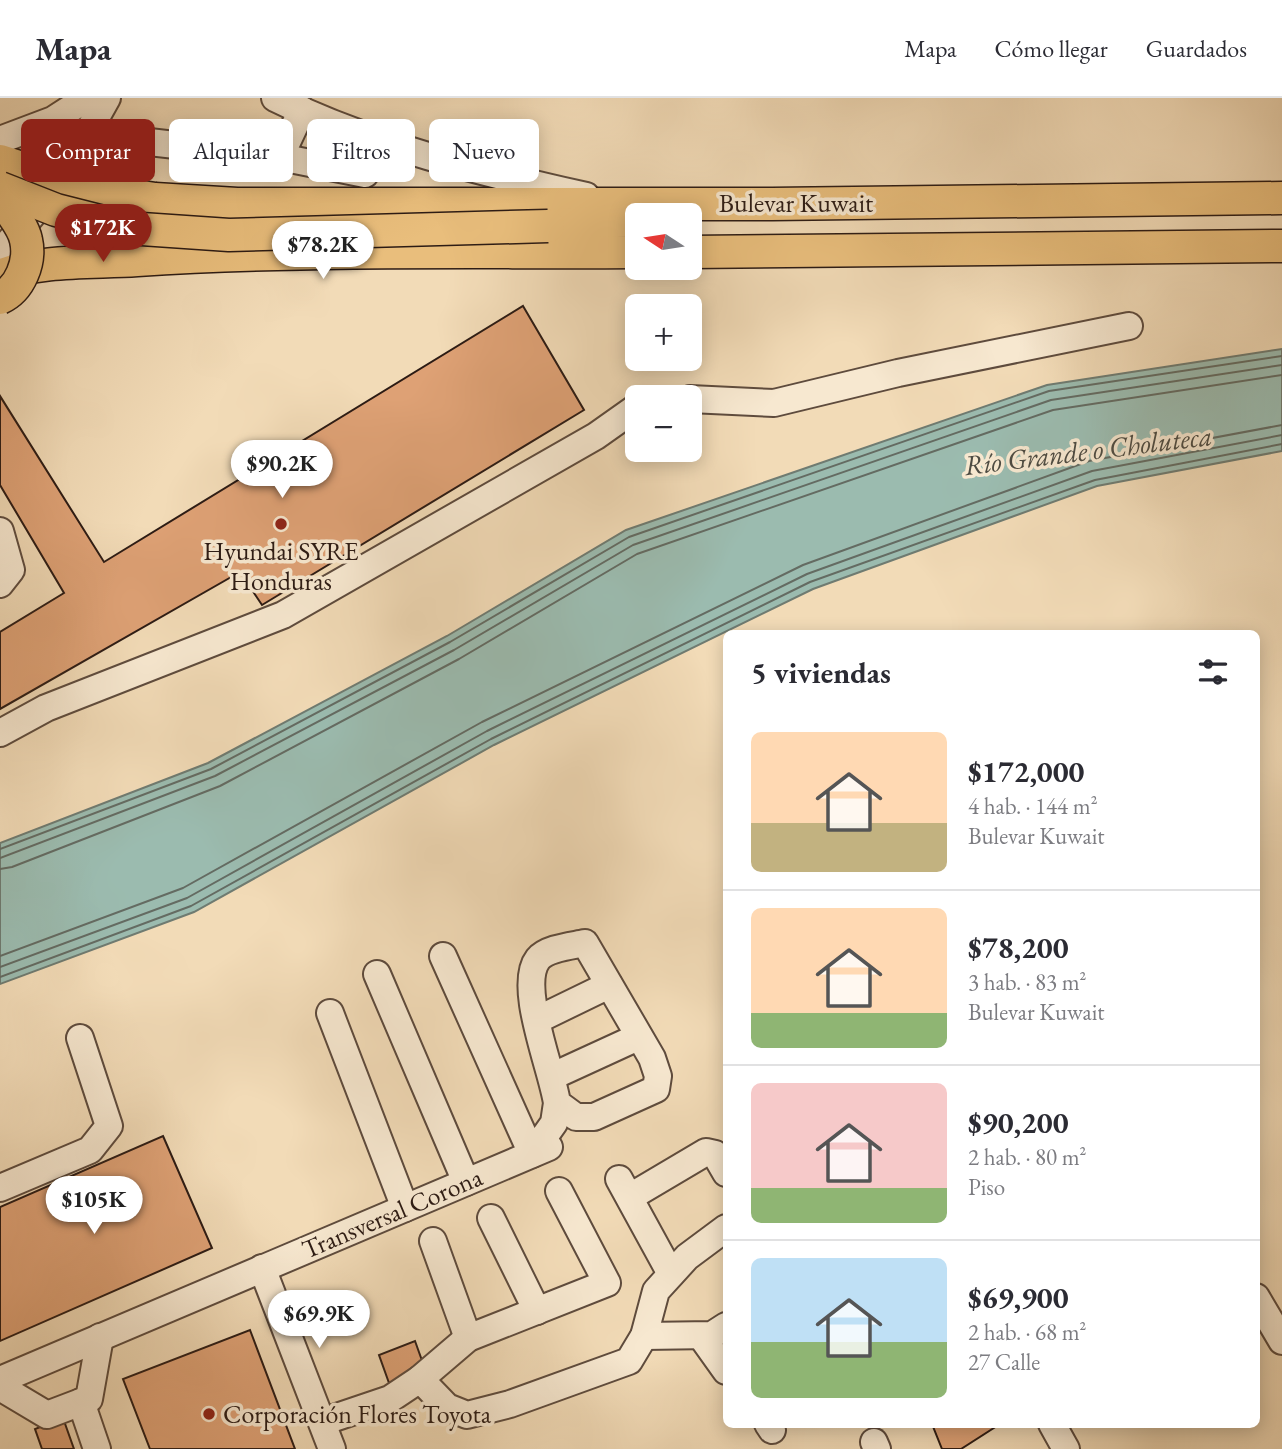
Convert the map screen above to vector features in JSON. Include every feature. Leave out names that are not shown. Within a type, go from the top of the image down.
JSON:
[{"type":"main road","name":"Bulevar Kuwait","points":[[0,160],[60,183],[155,199],[237,204],[625,211]]},
{"type":"main road","points":[[0,188],[56,210],[127,228],[229,235],[560,226],[625,233]]},
{"type":"main road","points":[[0,197],[26,240],[26,259],[20,280],[0,298]]},
{"type":"main road","name":"Bulevar Kuwait","points":[[702,207],[772,204],[1282,198]]},
{"type":"main road","points":[[0,202],[30,217],[191,256]]},
{"type":"main road","points":[[702,212],[772,204]]},
{"type":"main road","points":[[560,226],[625,211]]},
{"type":"main road","points":[[702,243],[769,251]]},
{"type":"main road","name":"Bulevar Kuwait","points":[[702,252],[1282,246]]},
{"type":"main road","points":[[0,276],[13,270],[60,265],[191,256],[625,252]]},
{"type":"street","points":[[0,140],[53,120],[87,98]]},
{"type":"street","points":[[0,253],[60,183],[107,98]]},
{"type":"street","points":[[275,98],[347,130],[434,158],[625,211]]},
{"type":"street","points":[[293,129],[302,110]]},
{"type":"street","points":[[702,399],[774,403],[898,373],[1129,326]]},
{"type":"street","points":[[0,733],[46,708],[283,615],[596,436],[625,415]]},
{"type":"street","points":[[0,531],[11,570],[0,584]]},
{"type":"street","points":[[543,1150],[554,1123],[557,1103],[530,983],[538,959],[552,951],[585,943],[655,1067],[658,1076],[656,1089],[594,1117],[576,1117],[557,1103]]},
{"type":"street","points":[[443,956],[543,1150]]},
{"type":"street","points":[[377,974],[466,1182]]},
{"type":"street","points":[[537,1020],[609,985]]},
{"type":"street","points":[[330,1013],[405,1208]]},
{"type":"street","points":[[553,1076],[638,1037]]},
{"type":"street","points":[[0,1188],[90,1150],[109,1126],[80,1038]]},
{"type":"street","name":"Transversal Corona","points":[[0,1380],[543,1150]]},
{"type":"street","points":[[671,1274],[625,1188],[706,1152],[715,1154],[723,1168]]},
{"type":"street","points":[[321,1422],[390,1399],[420,1380],[468,1338],[607,1283],[559,1191]]},
{"type":"street","points":[[491,1218],[537,1311]]},
{"type":"street","points":[[420,1380],[447,1407],[467,1415],[510,1404],[629,1361],[644,1336],[656,1291],[687,1257],[723,1230]]},
{"type":"street","points":[[433,1241],[468,1338]]},
{"type":"street","points":[[262,1268],[332,1449]]},
{"type":"street","points":[[1260,1304],[1282,1341]]},
{"type":"street","points":[[644,1336],[712,1335],[723,1328]]},
{"type":"street","points":[[701,1336],[723,1367]]},
{"type":"street","points":[[0,1387],[47,1415],[89,1399],[100,1337]]},
{"type":"street","points":[[81,1402],[97,1449]]},
{"type":"street","points":[[1054,1428],[1066,1449]]},
{"type":"water","name":"Río Grande o Choluteca","points":[[1282,349],[1282,451],[1097,486],[813,589],[729,630],[723,630],[723,633],[494,745],[194,912],[0,984],[0,843],[208,763],[447,636],[626,530],[1047,385]]},
{"type":"building","name":"Hyundai SYRE Honduras","points":[[523,306],[584,410],[262,605],[240,572],[0,709],[0,632],[64,593],[0,485],[0,396],[104,562]]},
{"type":"building","points":[[163,1136],[212,1248],[0,1341],[0,1207]]},
{"type":"building","name":"Corporación Flores Toyota","points":[[250,1330],[295,1449],[150,1449],[123,1379]]},
{"type":"building","points":[[415,1341],[425,1369],[389,1383],[379,1355]]},
{"type":"building","points":[[63,1418],[74,1449],[42,1449],[35,1429]]},
{"type":"building","points":[[934,1428],[994,1428],[961,1449],[942,1449]]},
{"type":"place","name":"Hyundai SYRE Honduras","points":[[281,524]]},
{"type":"place","name":"Corporación Flores Toyota","points":[[209,1414]]}]
